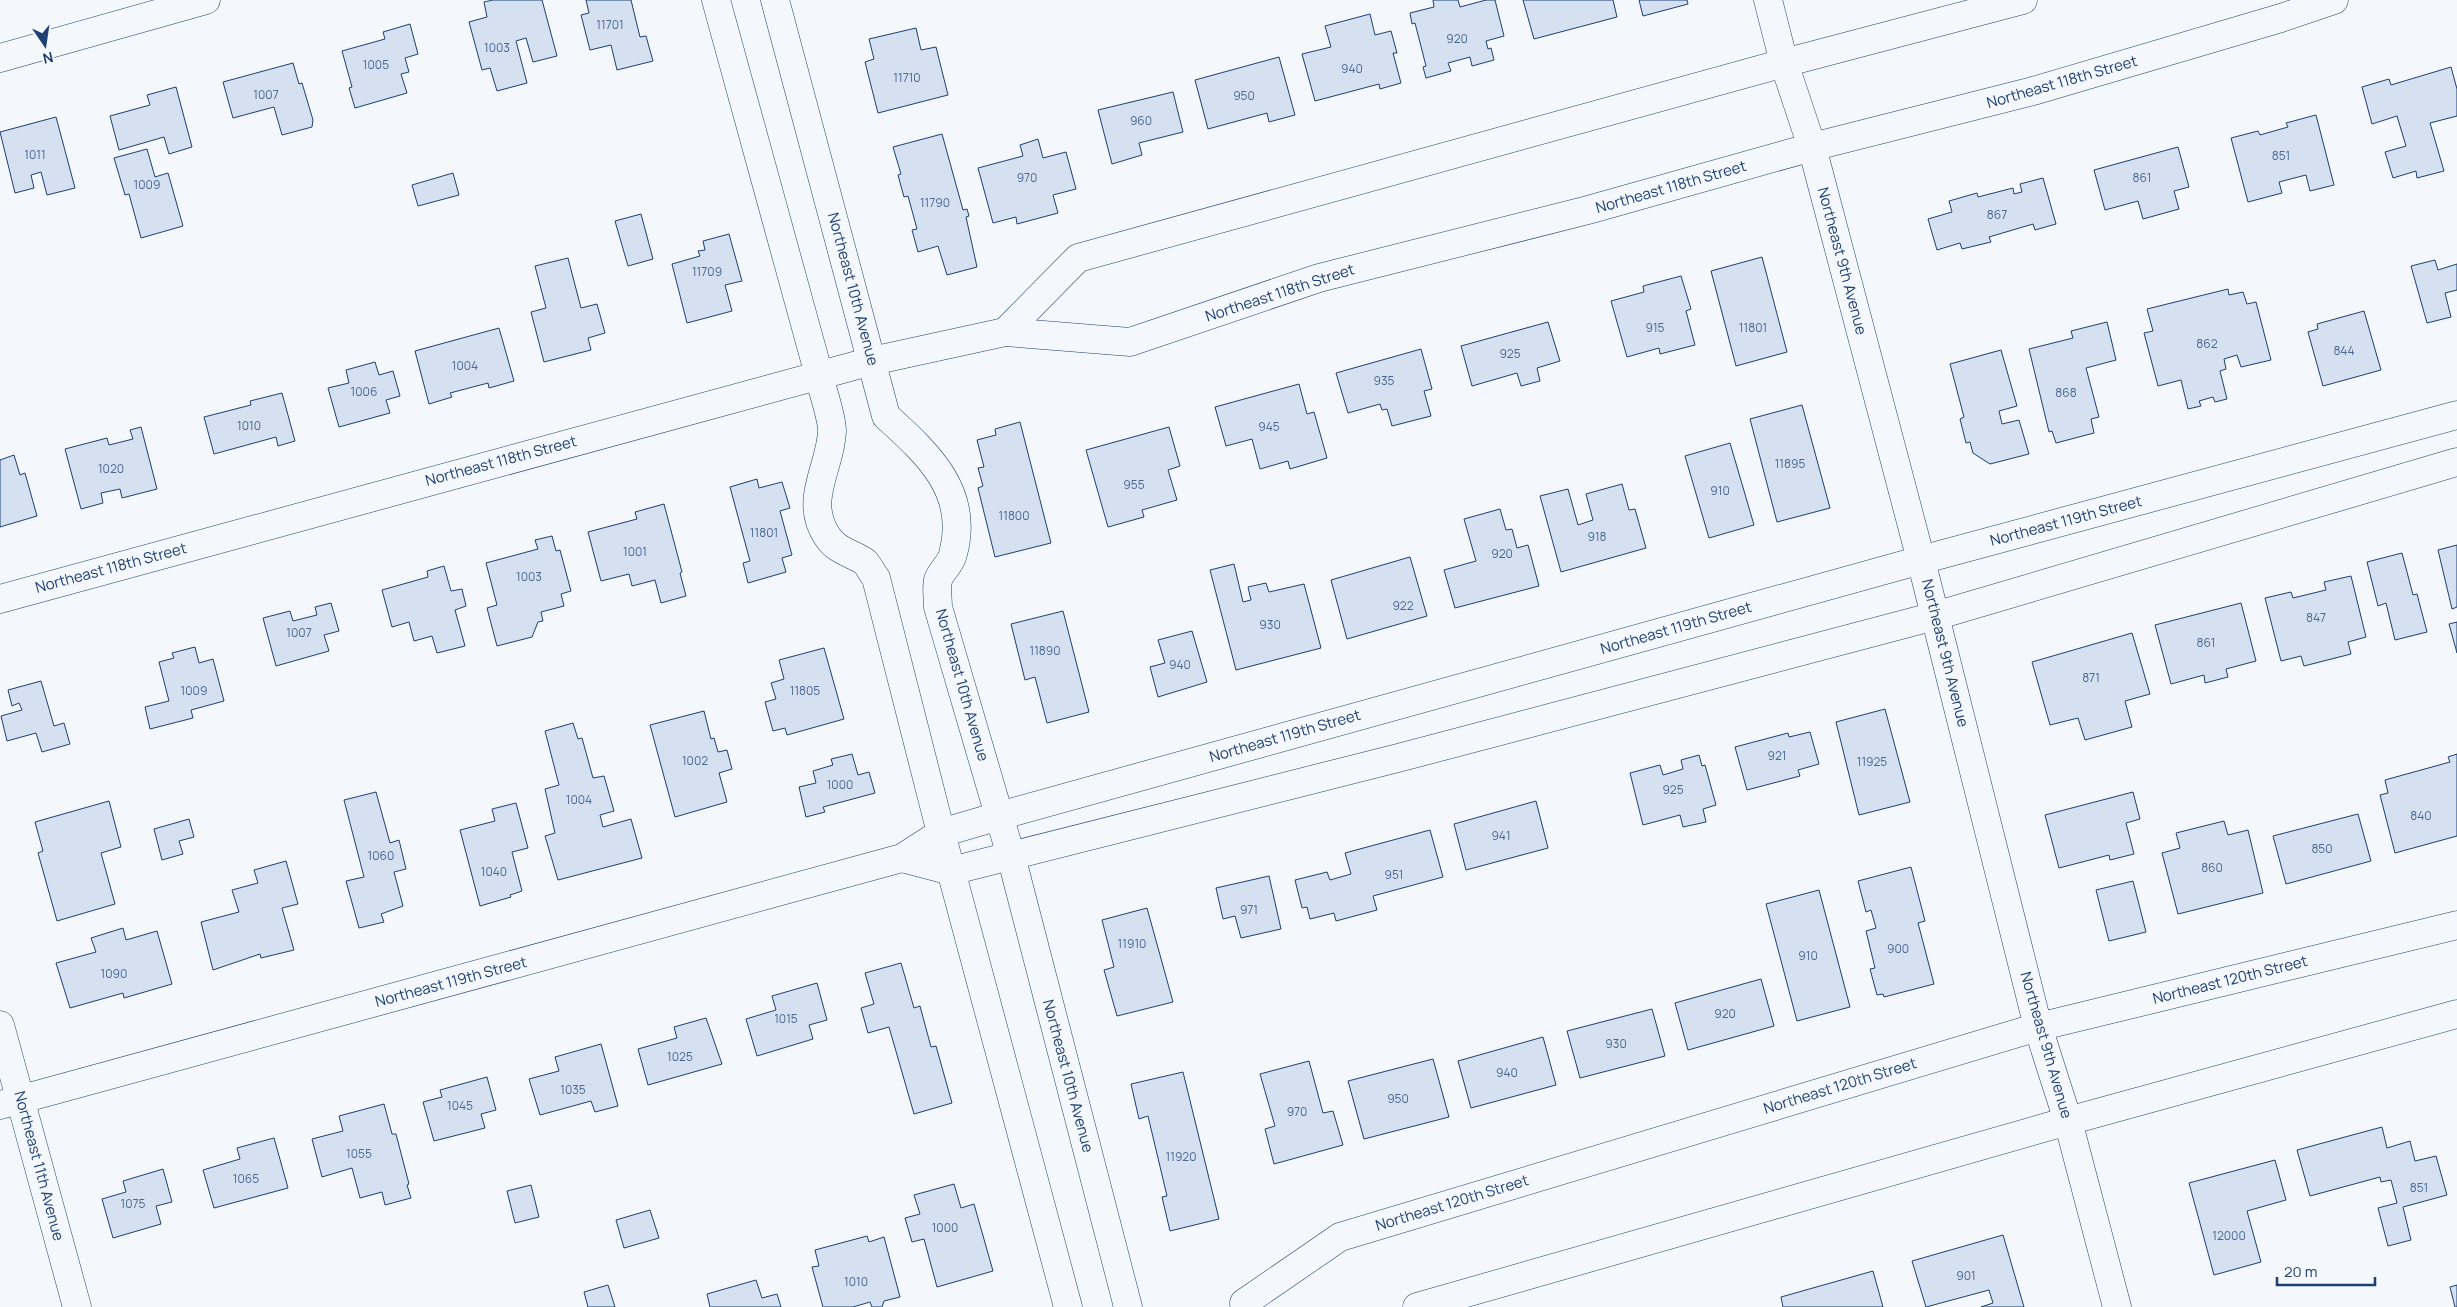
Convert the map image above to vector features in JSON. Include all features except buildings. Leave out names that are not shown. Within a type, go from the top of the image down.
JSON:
[{"type":"street","points":[[0,58],[206,0]]},
{"type":"street","points":[[716,0],[819,374],[832,431],[819,483],[817,503],[821,523],[827,537],[840,550],[866,563],[876,578],[941,833],[1068,1307]]},
{"type":"street","name":"Northeast 10th Avenue","points":[[775,0],[886,416],[924,451],[950,491],[958,511],[958,534],[953,557],[938,580],[938,607],[1011,856],[1128,1307]]},
{"type":"street","name":"Northeast 9th Avenue","points":[[1768,0],[1784,63],[1812,147],[1921,560],[2038,1026],[2068,1121],[2117,1307]]},
{"type":"street","points":[[1004,332],[1078,258],[1784,63],[2023,0]]},
{"type":"street","name":"Northeast 118th Street","points":[[0,599],[872,361],[1004,332],[1130,342],[1320,278],[1588,210],[1812,147],[2033,91],[2281,18],[2334,0]]},
{"type":"street","name":"Northeast 119th Street","points":[[11,1102],[902,858],[941,833],[999,816],[1921,560],[2457,415]]},
{"type":"street","name":"Northeast 119th Street","points":[[902,858],[952,871],[1398,758],[1935,616],[2457,462]]},
{"type":"street","name":"Northeast 120th Street","points":[[1235,1305],[1340,1237],[2038,1026],[2457,925]]},
{"type":"street","points":[[1417,1307],[2068,1121],[2457,1014]]},
{"type":"street","name":"Northeast 11th Avenue","points":[[0,1025],[11,1102],[76,1307]]},
{"type":"street","name":"Northeast 120th Street","points":[[1235,1305],[1277,1307]]}]
